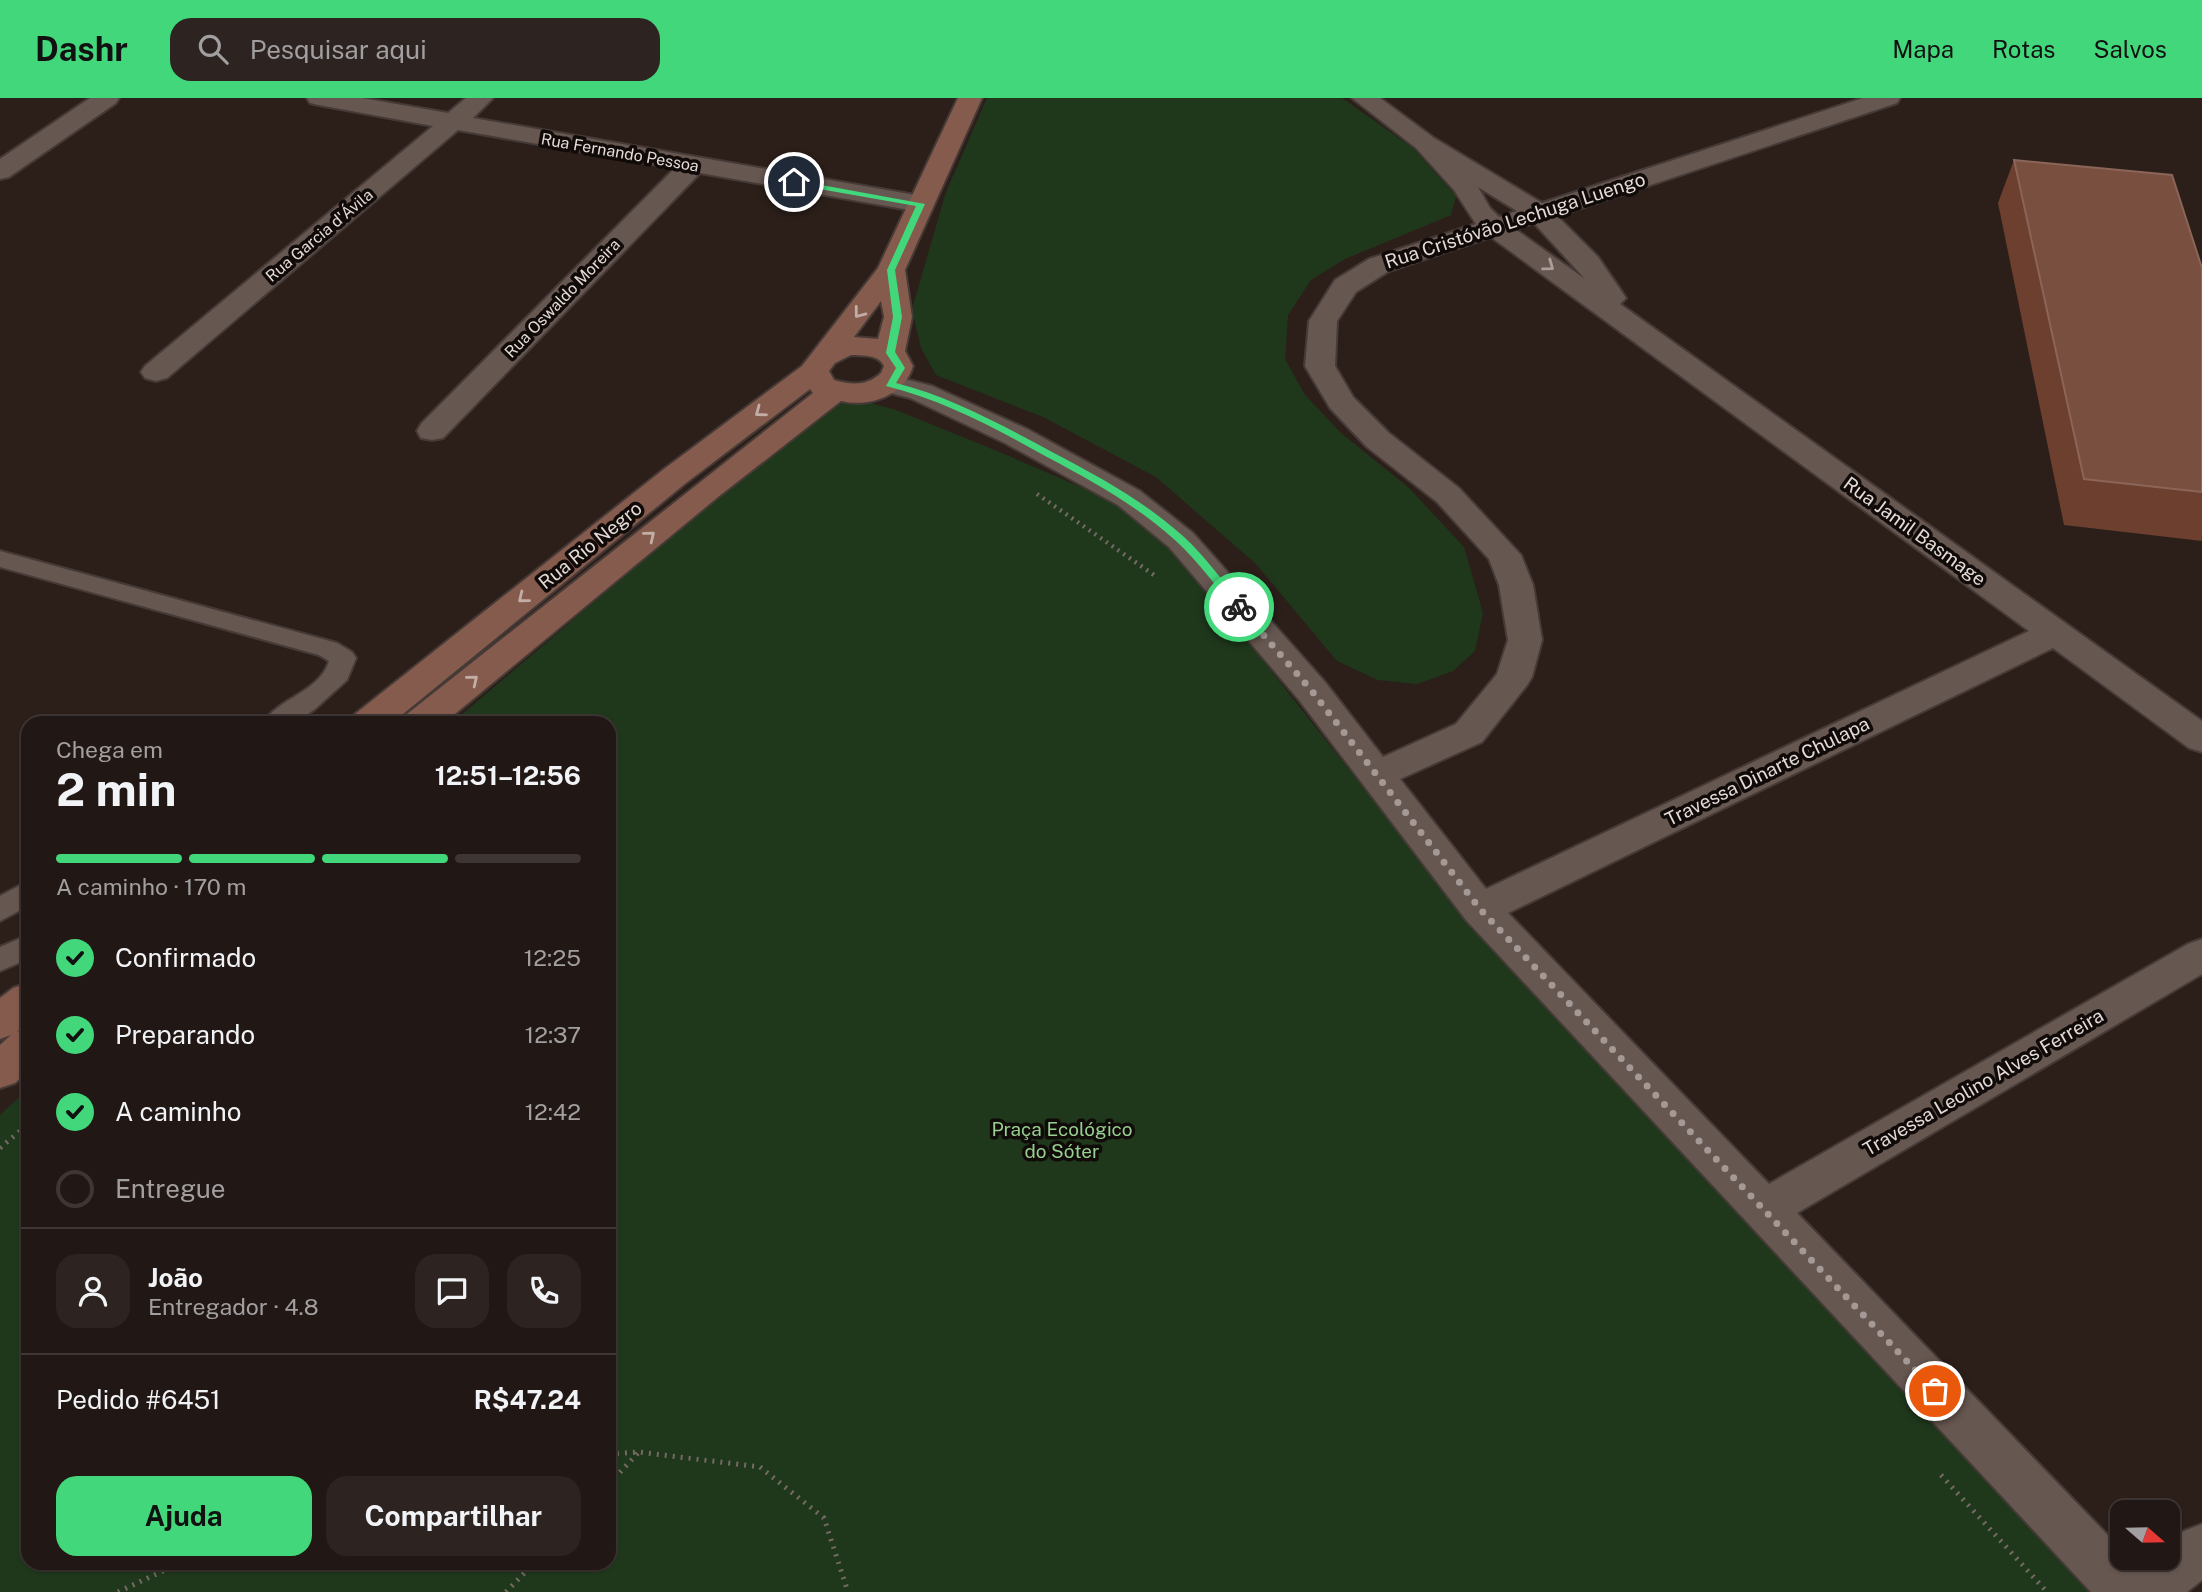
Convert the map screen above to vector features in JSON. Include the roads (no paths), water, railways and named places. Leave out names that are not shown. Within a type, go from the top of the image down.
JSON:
[{"type":"main road","name":"Rua Rio Negro","points":[[429,716],[707,490],[825,372],[891,270],[970,98]]},
{"type":"main road","points":[[890,368],[865,346],[837,349],[825,372],[864,394],[890,368],[898,317],[891,270]]},
{"type":"main road","name":"Rua Rio Negro","points":[[377,716],[675,476],[825,372]]},
{"type":"main road","points":[[0,1022],[21,1005]]},
{"type":"main road","points":[[0,1071],[21,1052]]},
{"type":"street","points":[[0,171],[107,98]]},
{"type":"street","name":"Rua Fernando Pessoa","points":[[319,98],[921,204]]},
{"type":"street","name":"Rua Garcia d'Ávila","points":[[156,372],[481,98]]},
{"type":"street","name":"Rua Jamil Basmage","points":[[1364,98],[1425,142],[1538,212],[1588,263],[1628,323]]},
{"type":"street","name":"Rua Cristóvão Lechuga Luengo","points":[[1376,775],[1469,733],[1514,677],[1525,640],[1516,585],[1504,555],[1448,495],[1378,440],[1341,402],[1320,366],[1323,321],[1345,286],[1378,265],[1538,212],[1842,104],[1888,98]]},
{"type":"street","name":"Rua Jamil Basmage","points":[[1425,142],[1465,187],[1479,212],[1493,226],[2202,739]]},
{"type":"street","name":"Rua Oswaldo Moreira","points":[[432,431],[693,165]]},
{"type":"street","points":[[890,368],[921,392],[1016,436],[1129,498],[1181,540],[1312,691],[1480,909],[2126,1592]]},
{"type":"street","name":"Travessa Dinarte Chulapa","points":[[1480,909],[2055,633]]},
{"type":"street","name":"Travessa Leolino Alves Ferreira","points":[[1764,1210],[2202,955]]},
{"type":"street","points":[[2144,1592],[2202,1549]]},
{"type":"lane","points":[[0,559],[328,649],[343,658],[338,674],[306,703],[286,716]]},
{"type":"lane","points":[[0,910],[21,896]]},
{"type":"lane","points":[[0,960],[21,950]]},
{"type":"park label","name":"Praça Ecológico do Sóter","points":[[1062,1140]]}]
